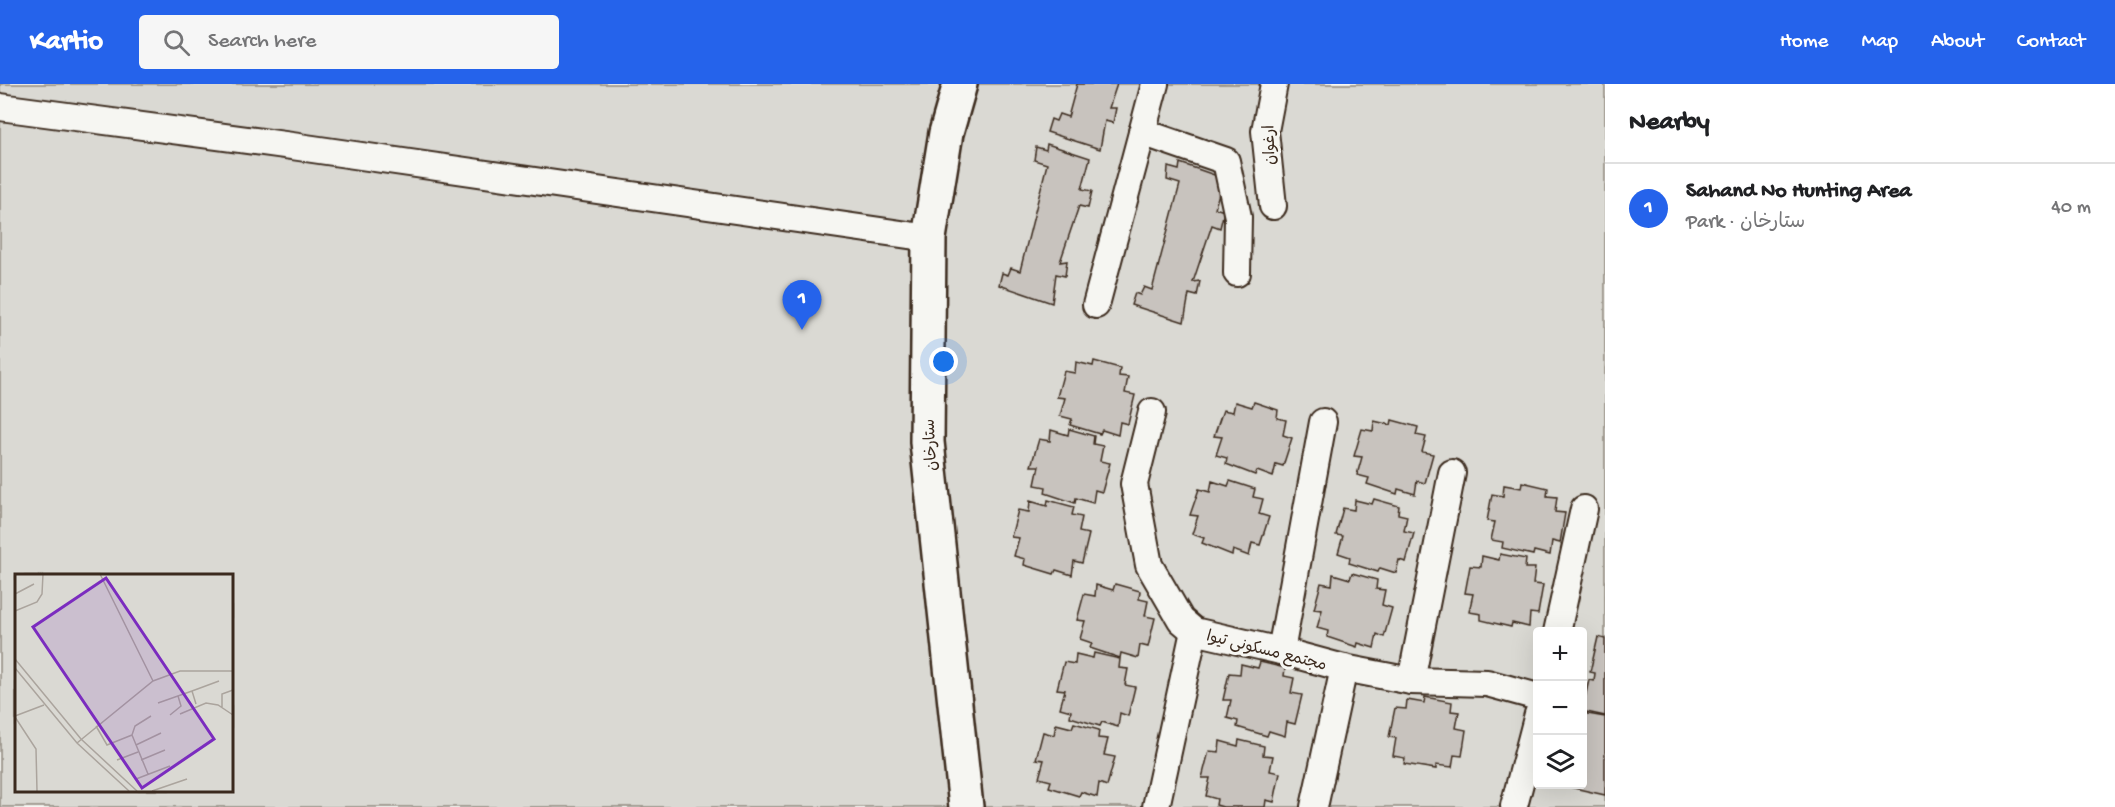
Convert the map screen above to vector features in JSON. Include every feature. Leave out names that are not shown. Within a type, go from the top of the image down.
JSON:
[{"type":"street","name":"ستارخان","points":[[960,84],[946,133],[929,238],[927,442],[966,807]]},
{"type":"street","points":[[1096,305],[1155,84]]},
{"type":"street","name":"ارغوان","points":[[1273,206],[1265,131],[1274,84]]},
{"type":"street","points":[[0,107],[929,238]]},
{"type":"street","points":[[1142,132],[1226,161],[1238,217],[1237,273]]},
{"type":"street","name":"مجتمع مسکونی تیوا","points":[[1152,412],[1134,484],[1149,565],[1181,620],[1194,631],[1344,668],[1411,681],[1486,683],[1533,696]]},
{"type":"street","points":[[1281,651],[1323,422]]},
{"type":"street","points":[[1411,681],[1452,473]]},
{"type":"street","points":[[1558,627],[1584,509]]},
{"type":"street","points":[[1156,807],[1194,631]]},
{"type":"street","points":[[1314,807],[1344,668]]},
{"type":"street","points":[[1514,806],[1533,733]]},
{"type":"shaded area","points":[[0,84],[1605,84],[1605,807],[0,807]]},
{"type":"building","points":[[1077,84],[1117,84],[1109,108],[1116,108],[1113,123],[1105,121],[1100,149],[1047,132],[1051,119],[1056,121],[1059,114],[1068,117]]},
{"type":"building","points":[[1047,144],[1090,158],[1082,189],[1092,191],[1088,208],[1079,206],[1060,262],[1067,261],[1065,276],[1056,274],[1052,303],[999,285],[1002,273],[1008,275],[1011,268],[1020,271],[1047,164],[1034,160],[1036,147],[1046,150]]},
{"type":"building","points":[[1180,163],[1223,178],[1215,208],[1224,211],[1220,228],[1212,225],[1193,282],[1200,281],[1197,296],[1189,294],[1184,322],[1131,305],[1135,293],[1140,295],[1144,287],[1152,290],[1180,184],[1167,180],[1168,167],[1179,170]]},
{"type":"building","points":[[1094,361],[1120,368],[1119,376],[1128,377],[1125,393],[1135,395],[1128,424],[1120,422],[1118,435],[1102,430],[1100,434],[1070,425],[1072,419],[1060,416],[1065,398],[1057,397],[1064,371],[1075,373],[1076,362],[1093,366]]},
{"type":"building","points":[[1235,402],[1252,407],[1254,402],[1278,410],[1277,418],[1286,420],[1283,435],[1292,438],[1283,466],[1276,464],[1273,477],[1257,471],[1255,475],[1226,464],[1227,458],[1216,455],[1222,437],[1214,436],[1223,410],[1233,412]]},
{"type":"building","points":[[1392,420],[1418,427],[1416,435],[1426,437],[1422,452],[1433,454],[1425,483],[1417,481],[1415,494],[1398,489],[1397,494],[1367,484],[1369,478],[1357,475],[1362,457],[1354,456],[1362,429],[1373,431],[1374,421],[1391,425]]},
{"type":"building","points":[[1069,429],[1094,436],[1093,444],[1103,446],[1100,461],[1110,463],[1102,492],[1095,490],[1093,503],[1076,498],[1075,503],[1045,493],[1046,487],[1035,485],[1039,466],[1031,466],[1039,439],[1050,441],[1051,430],[1068,435]]},
{"type":"building","points":[[1212,481],[1228,486],[1230,481],[1255,489],[1253,497],[1263,499],[1259,514],[1269,517],[1260,545],[1252,543],[1249,556],[1233,550],[1232,555],[1202,543],[1204,538],[1192,534],[1198,516],[1190,515],[1199,489],[1210,492]]},
{"type":"building","points":[[1522,482],[1548,488],[1547,496],[1557,497],[1555,512],[1565,513],[1560,543],[1552,541],[1550,555],[1534,551],[1533,555],[1502,548],[1503,542],[1491,540],[1495,522],[1487,521],[1492,494],[1503,496],[1504,485],[1521,488]]},
{"type":"building","points":[[1374,499],[1399,506],[1398,514],[1407,516],[1404,531],[1414,533],[1406,562],[1399,560],[1396,573],[1380,568],[1378,572],[1349,563],[1350,557],[1338,553],[1343,536],[1336,535],[1343,508],[1354,510],[1355,500],[1372,504]]},
{"type":"building","points":[[1048,500],[1074,507],[1072,515],[1082,517],[1079,532],[1089,534],[1082,563],[1074,561],[1072,575],[1056,570],[1054,574],[1024,565],[1025,559],[1014,556],[1019,538],[1011,537],[1018,510],[1029,512],[1030,501],[1047,506]]},
{"type":"building","points":[[1500,554],[1526,559],[1525,568],[1535,568],[1533,584],[1543,585],[1538,614],[1530,613],[1529,627],[1512,623],[1511,627],[1481,620],[1481,614],[1469,612],[1473,594],[1465,593],[1470,566],[1481,567],[1482,556],[1499,560]]},
{"type":"building","points":[[1352,573],[1377,580],[1376,589],[1385,590],[1382,605],[1392,608],[1384,637],[1377,634],[1374,648],[1358,643],[1357,647],[1327,637],[1328,631],[1317,628],[1322,610],[1314,609],[1321,583],[1332,585],[1333,574],[1350,579]]},
{"type":"building","points":[[1115,584],[1140,591],[1139,599],[1148,601],[1145,616],[1155,618],[1148,647],[1140,645],[1138,658],[1121,653],[1120,658],[1090,648],[1092,643],[1080,639],[1085,621],[1077,620],[1084,594],[1095,596],[1096,585],[1113,590]]},
{"type":"building","points":[[1598,637],[1605,639],[1605,716],[1587,712],[1587,689],[1589,680],[1594,681],[1595,673],[1590,672]]},
{"type":"building","points":[[1094,653],[1120,659],[1119,668],[1128,669],[1125,685],[1135,687],[1128,716],[1120,713],[1118,727],[1102,722],[1100,726],[1070,717],[1071,711],[1060,708],[1065,690],[1057,689],[1064,662],[1075,664],[1076,654],[1093,658]]},
{"type":"building","points":[[1260,662],[1285,668],[1284,676],[1294,678],[1291,693],[1302,695],[1295,724],[1287,722],[1285,736],[1269,731],[1267,736],[1237,727],[1238,721],[1227,718],[1231,700],[1223,700],[1229,673],[1240,674],[1241,664],[1258,668]]},
{"type":"building","points":[[1425,697],[1452,702],[1451,711],[1459,712],[1456,728],[1466,730],[1462,756],[1454,755],[1452,767],[1436,765],[1436,769],[1404,764],[1405,758],[1393,756],[1396,738],[1389,737],[1395,708],[1406,709],[1407,700],[1424,703]]},
{"type":"building","points":[[1587,714],[1605,717],[1605,795],[1578,789],[1587,789]]},
{"type":"building","points":[[1074,723],[1099,730],[1098,738],[1108,739],[1104,755],[1115,757],[1107,786],[1099,783],[1097,797],[1081,792],[1079,796],[1049,787],[1051,781],[1039,778],[1044,760],[1036,759],[1043,732],[1054,735],[1056,724],[1072,728]]},
{"type":"building","points":[[1239,740],[1264,746],[1263,755],[1273,756],[1270,771],[1280,773],[1274,802],[1266,800],[1265,807],[1223,807],[1216,805],[1217,799],[1206,796],[1210,778],[1202,778],[1209,751],[1219,752],[1220,741],[1238,746]]},
{"type":"place","name":"Sahand No Hunting Area","points":[[802,330]]}]
